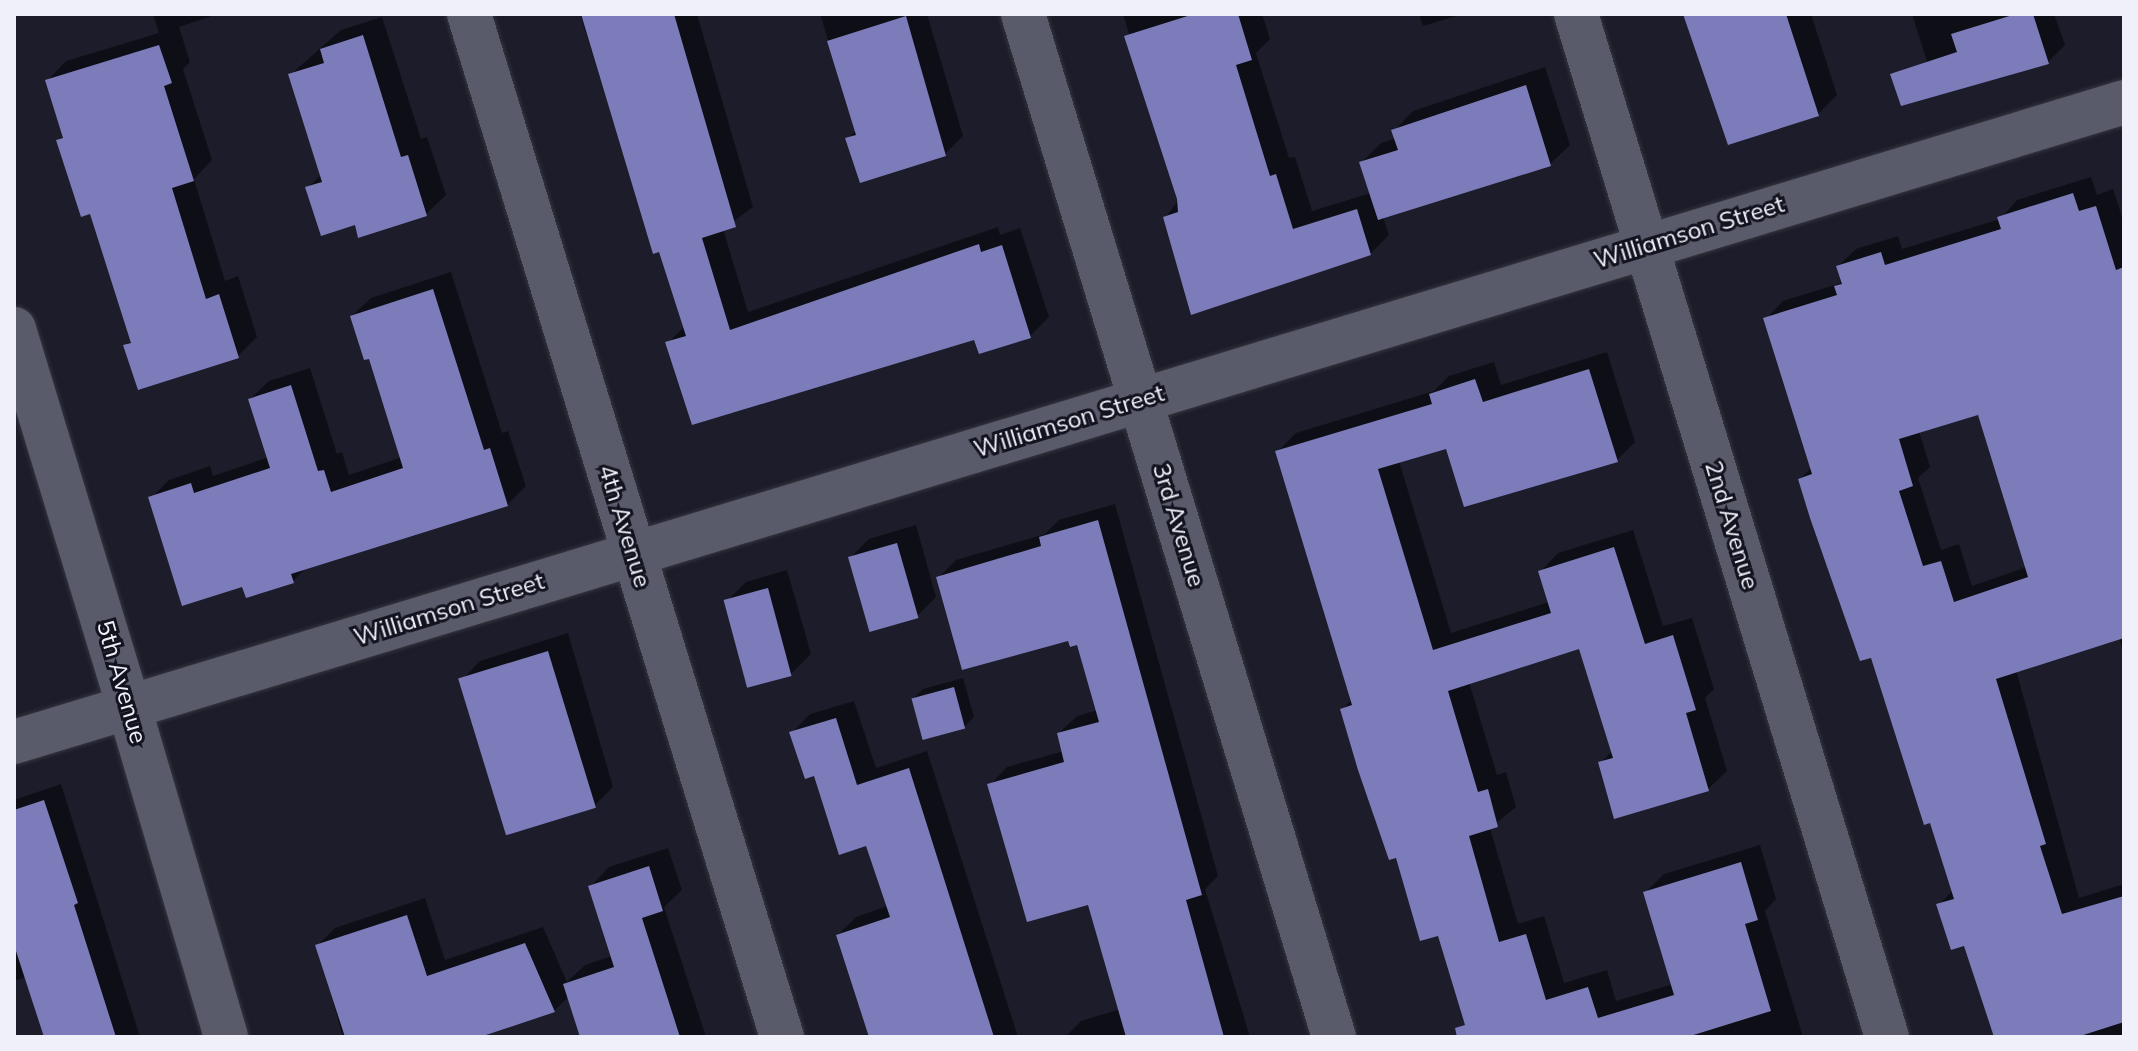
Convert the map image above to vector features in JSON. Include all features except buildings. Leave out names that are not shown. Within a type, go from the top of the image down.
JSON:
[{"type":"street","name":"4th Avenue","points":[[469,14],[782,1037]]},
{"type":"street","name":"3rd Avenue","points":[[1023,14],[1334,1037]]},
{"type":"street","name":"2nd Avenue","points":[[1576,14],[1887,1037]]},
{"type":"street","name":"Williamson Street","points":[[14,742],[2124,102]]},
{"type":"street","name":"5th Avenue","points":[[14,329],[226,1037]]}]
